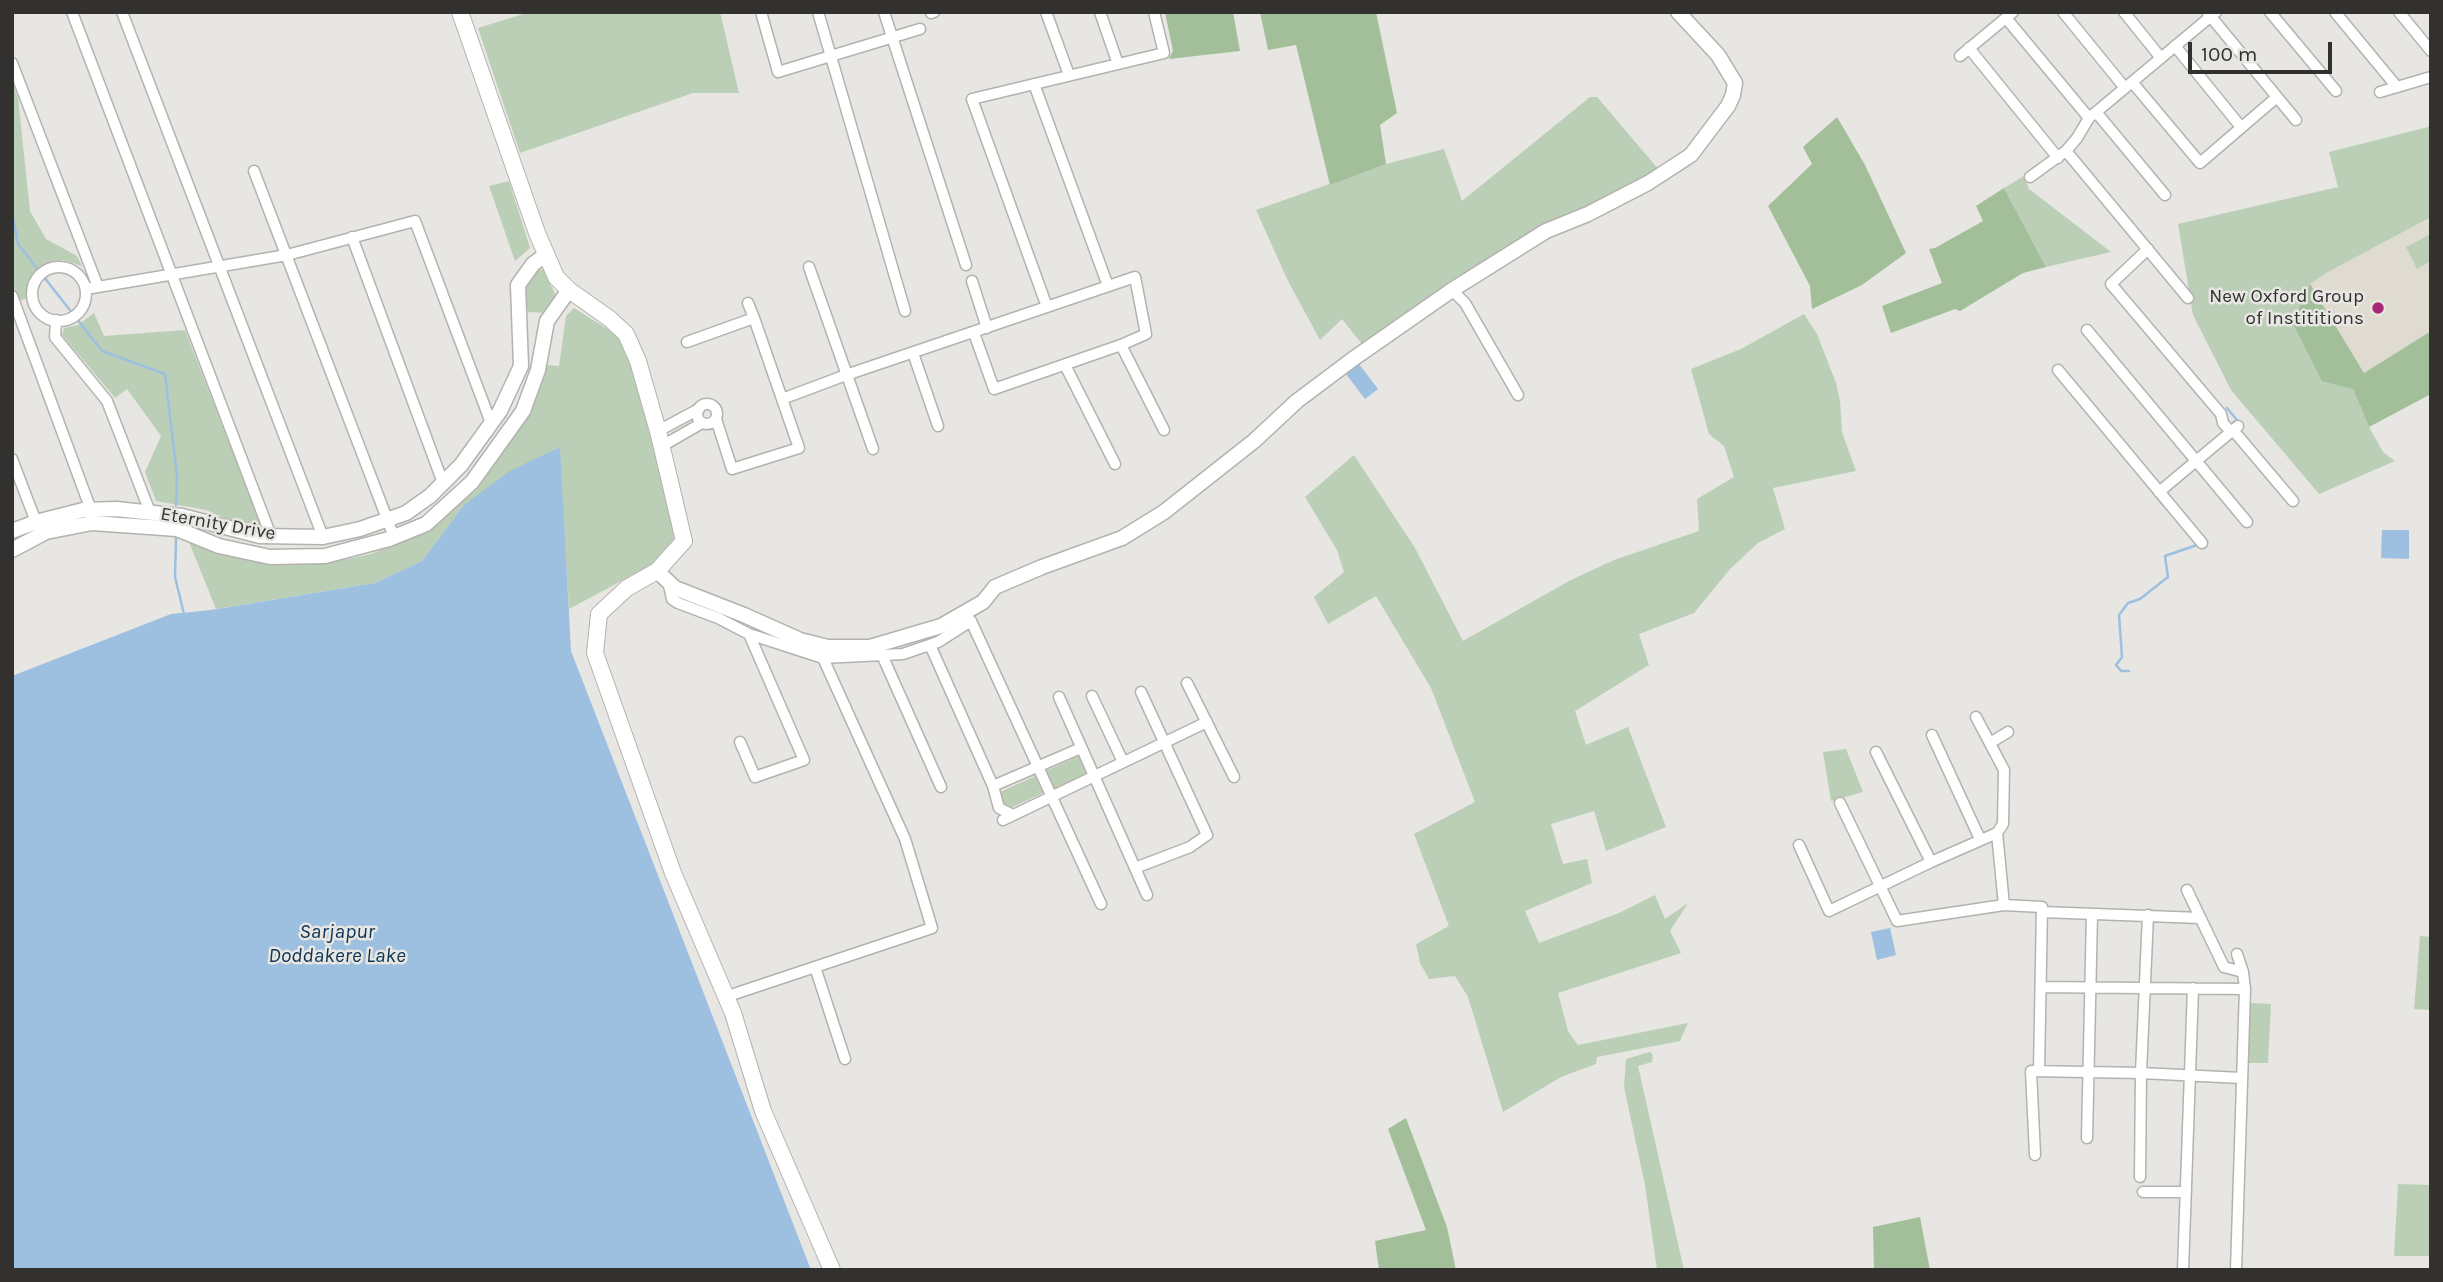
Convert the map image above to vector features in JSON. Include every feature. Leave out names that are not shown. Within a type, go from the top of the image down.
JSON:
[{"type":"main road","points":[[460,12],[555,277],[626,334],[638,360],[684,541],[663,576],[627,588],[599,614],[595,653],[673,873],[749,1062],[763,1111],[832,1270]]},
{"type":"street","points":[[72,12],[271,536]]},
{"type":"street","points":[[122,12],[323,537]]},
{"type":"street","points":[[761,12],[778,72],[920,29]]},
{"type":"street","points":[[818,12],[905,311]]},
{"type":"street","points":[[884,12],[966,265]]},
{"type":"street","points":[[1046,12],[1069,75]]},
{"type":"street","points":[[1100,12],[1118,64]]},
{"type":"street","points":[[1047,307],[972,99],[1164,53],[1154,12]]},
{"type":"street","points":[[663,576],[675,588],[744,614],[800,640],[828,647],[870,647],[941,626],[983,603],[995,587],[1122,538],[1164,512],[1254,441],[1297,401],[1452,290],[1546,231],[1588,214],[1648,183],[1691,155],[1728,106],[1735,83],[1713,49],[1678,12]]},
{"type":"street","points":[[2063,12],[2200,163],[2277,97]]},
{"type":"street","points":[[2124,12],[2161,58]]},
{"type":"street","points":[[2270,12],[2336,91]]},
{"type":"street","points":[[2335,12],[2397,87]]},
{"type":"street","points":[[2399,12],[2431,51]]},
{"type":"street","points":[[2030,177],[2062,154],[2093,115],[2211,14],[2296,121]]},
{"type":"street","points":[[2165,195],[2009,15],[1964,52],[2062,154],[2148,249],[2188,298]]},
{"type":"street","points":[[2175,47],[2241,127]]},
{"type":"street","points":[[12,63],[98,287]]},
{"type":"street","points":[[2380,92],[2431,77]]},
{"type":"street","points":[[1034,84],[1108,286]]},
{"type":"street","points":[[254,171],[394,537]]},
{"type":"street","points":[[86,289],[287,255],[415,221],[491,423]]},
{"type":"street","points":[[352,237],[443,483]]},
{"type":"street","points":[[2148,249],[2111,284],[2221,414],[2223,423],[2234,429],[2293,500]]},
{"type":"street","name":"Eternity Drive","points":[[12,531],[36,522],[91,510],[116,509],[182,516],[260,536],[323,537],[360,530],[406,513],[461,465],[500,411],[521,366],[518,285],[533,264],[545,255]]},
{"type":"street","points":[[65,267],[76,272],[86,289],[86,300],[81,310],[72,317],[56,320],[46,317],[35,305],[32,297],[34,284],[41,274],[52,268],[65,267]]},
{"type":"street","points":[[809,267],[873,449]]},
{"type":"street","points":[[782,398],[1135,277],[1146,334],[994,389],[974,333]]},
{"type":"street","points":[[972,281],[988,328]]},
{"type":"street","name":"Eternity Drive","points":[[12,550],[46,532],[92,523],[177,529],[219,546],[270,557],[325,556],[394,537],[426,524],[472,482],[523,411],[538,370],[547,321],[569,290]]},
{"type":"street","points":[[1452,290],[1465,303],[1518,395]]},
{"type":"street","points":[[12,296],[15,313],[91,510]]},
{"type":"street","points":[[660,439],[704,405],[711,405],[717,413],[716,419],[732,469],[799,448],[748,303]]},
{"type":"street","points":[[15,313],[35,305]]},
{"type":"street","points":[[687,342],[754,318]]},
{"type":"street","points":[[56,320],[55,337],[107,401],[150,512]]},
{"type":"street","points":[[2087,330],[2247,522]]},
{"type":"street","points":[[1121,345],[1164,430]]},
{"type":"street","points":[[914,353],[938,426]]},
{"type":"street","points":[[1065,365],[1115,464]]},
{"type":"street","points":[[2058,370],[2202,543]]},
{"type":"street","points":[[699,409],[698,415],[702,423]]},
{"type":"street","points":[[660,439],[702,423],[711,424],[716,419]]},
{"type":"street","points":[[2159,492],[2234,429]]},
{"type":"street","points":[[12,459],[36,522]]},
{"type":"street","points":[[663,576],[672,599],[749,634],[823,658],[903,654],[938,642],[971,621],[1101,904]]},
{"type":"street","points":[[740,742],[755,777],[804,760],[749,634]]},
{"type":"street","points":[[930,645],[993,786],[999,808],[1008,817],[1207,722]]},
{"type":"street","points":[[882,654],[941,787]]},
{"type":"street","points":[[725,997],[932,928],[905,839],[823,658]]},
{"type":"street","points":[[1187,683],[1234,777]]},
{"type":"street","points":[[1135,868],[1190,847],[1207,835],[1141,692]]},
{"type":"street","points":[[1092,696],[1123,762]]},
{"type":"street","points":[[1059,697],[1147,895]]},
{"type":"street","points":[[1798,845],[1829,911],[1997,833],[2003,824],[2004,771],[1976,717]]},
{"type":"street","points":[[1990,743],[2008,732]]},
{"type":"street","points":[[1932,735],[1980,839]]},
{"type":"street","points":[[993,786],[1081,748]]},
{"type":"street","points":[[1876,752],[1931,862]]},
{"type":"street","points":[[1840,803],[1897,921],[2004,905],[2042,907],[2039,1071]]},
{"type":"street","points":[[1997,833],[2004,905]]},
{"type":"street","points":[[2187,890],[2224,967],[2243,972]]},
{"type":"street","points":[[2042,912],[2200,918]]},
{"type":"street","points":[[2087,1138],[2092,914]]},
{"type":"street","points":[[2140,1177],[2141,1073],[2148,915]]},
{"type":"street","points":[[2236,954],[2243,972],[2245,989],[2236,1270]]},
{"type":"street","points":[[815,967],[845,1059]]},
{"type":"street","points":[[2041,987],[2245,989]]},
{"type":"street","points":[[2183,1270],[2193,988]]},
{"type":"street","points":[[2035,1155],[2031,1071],[2191,1074],[2241,1078]]},
{"type":"street","points":[[2143,1192],[2186,1192]]},
{"type":"shaded area","name":"New Oxford Group of Instititions","points":[[2431,217],[2431,331],[2364,373],[2310,284]]},
{"type":"green space","points":[[530,12],[720,12],[739,93],[693,93],[520,153],[478,28]]},
{"type":"green space","points":[[1165,12],[1233,12],[1240,51],[1169,59],[1173,51]]},
{"type":"green space","points":[[1260,12],[1376,12],[1397,113],[1380,125],[1386,164],[1330,185],[1296,45],[1268,50]]},
{"type":"green space","points":[[12,83],[18,98],[30,211],[46,239],[77,256],[82,266],[63,260],[43,266],[31,279],[28,298],[19,301],[12,282]]},
{"type":"green space","points":[[1590,97],[1597,97],[1660,171],[1442,290],[1362,344],[1342,319],[1320,340],[1288,281],[1256,210],[1386,164],[1444,149],[1462,201]]},
{"type":"green space","points":[[1837,117],[1865,165],[1906,253],[1862,285],[1812,309],[1810,286],[1768,206],[1812,164],[1803,147]]},
{"type":"green space","points":[[2431,122],[2431,217],[2310,284],[2292,322],[2353,389],[2383,452],[2395,461],[2319,494],[2231,390],[2193,315],[2178,224],[2338,187],[2329,152],[2428,127]]},
{"type":"green space","points":[[2024,176],[2029,189],[2111,252],[2046,267],[2004,188]]},
{"type":"green space","points":[[509,181],[530,248],[515,261],[489,186]]},
{"type":"green space","points":[[2004,188],[2046,267],[2023,273],[1960,311],[1955,309],[1891,333],[1882,306],[1942,283],[1929,249],[1983,221],[1976,206]]},
{"type":"green space","points":[[2431,234],[2431,261],[2417,269],[2406,247]]},
{"type":"green space","points":[[543,269],[558,300],[546,313],[528,312],[522,289],[533,272]]},
{"type":"green space","points":[[2310,284],[2364,373],[2431,331],[2431,394],[2369,427],[2353,389],[2322,381],[2292,322]]},
{"type":"green space","points":[[574,308],[614,333],[626,348],[677,535],[651,565],[569,609],[559,447],[464,505],[422,561],[375,583],[216,609],[187,537],[328,561],[343,560],[371,554],[409,538],[463,501],[479,487],[524,420],[546,365],[559,366],[566,316]]},
{"type":"green space","points":[[94,313],[104,336],[185,330],[263,530],[233,522],[206,510],[156,501],[145,472],[161,436],[127,389],[115,398],[62,335],[64,328],[78,325]]},
{"type":"green space","points":[[1804,314],[1817,334],[1836,383],[1842,432],[1856,471],[1773,488],[1785,529],[1758,543],[1730,569],[1694,613],[1639,634],[1649,665],[1575,711],[1586,745],[1628,727],[1666,827],[1606,851],[1594,811],[1551,824],[1563,864],[1587,859],[1592,883],[1525,911],[1539,943],[1619,913],[1655,895],[1665,919],[1688,903],[1670,931],[1681,953],[1558,993],[1568,1031],[1578,1045],[1688,1023],[1680,1041],[1597,1057],[1596,1064],[1561,1077],[1503,1112],[1468,997],[1455,976],[1429,979],[1420,963],[1416,944],[1449,926],[1414,834],[1475,802],[1431,688],[1376,596],[1328,624],[1314,597],[1344,572],[1337,550],[1305,497],[1354,455],[1415,548],[1463,641],[1569,581],[1614,560],[1699,531],[1697,499],[1734,477],[1724,446],[1709,434],[1691,369],[1741,349]]},
{"type":"green space","points":[[1846,749],[1863,792],[1831,801],[1823,752]]},
{"type":"green space","points":[[1079,756],[1088,775],[1052,790],[1044,772]]},
{"type":"green space","points":[[1035,776],[1043,793],[1002,812],[994,795]]},
{"type":"green space","points":[[2420,936],[2431,937],[2431,1010],[2414,1009]]},
{"type":"green space","points":[[2250,1003],[2271,1004],[2268,1063],[2246,1063]]},
{"type":"green space","points":[[1650,1052],[1653,1055],[1652,1062],[1638,1066],[1684,1270],[1657,1270],[1645,1185],[1624,1087],[1626,1059]]},
{"type":"green space","points":[[1406,1118],[1447,1227],[1456,1270],[1379,1270],[1375,1241],[1426,1230],[1388,1129]]},
{"type":"green space","points":[[2398,1184],[2431,1185],[2431,1256],[2394,1256]]},
{"type":"green space","points":[[1920,1217],[1930,1270],[1874,1270],[1873,1227]]},
{"type":"water","points":[[1359,364],[1378,389],[1365,399],[1346,374]]},
{"type":"water","name":"Sarjapur Doddakere Lake","points":[[560,447],[571,651],[811,1270],[12,1270],[12,676],[171,614],[375,583],[422,561],[464,505],[510,471]]},
{"type":"water","points":[[2382,530],[2409,530],[2409,559],[2381,558]]},
{"type":"water","points":[[1890,928],[1896,955],[1877,960],[1871,932]]},
{"type":"waterway","points":[[12,212],[18,244],[102,351],[165,374],[177,475],[176,505]]},
{"type":"waterway","points":[[2227,408],[2237,420],[2233,423]]},
{"type":"waterway","points":[[2152,491],[2163,505]]},
{"type":"waterway","points":[[176,538],[175,577],[184,614]]},
{"type":"waterway","points":[[2129,671],[2121,671],[2116,665],[2122,657],[2119,615],[2128,603],[2140,599],[2168,577],[2165,556],[2197,545]]},
{"type":"place","name":"New Oxford Group of Instititions","points":[[2378,308]]}]
